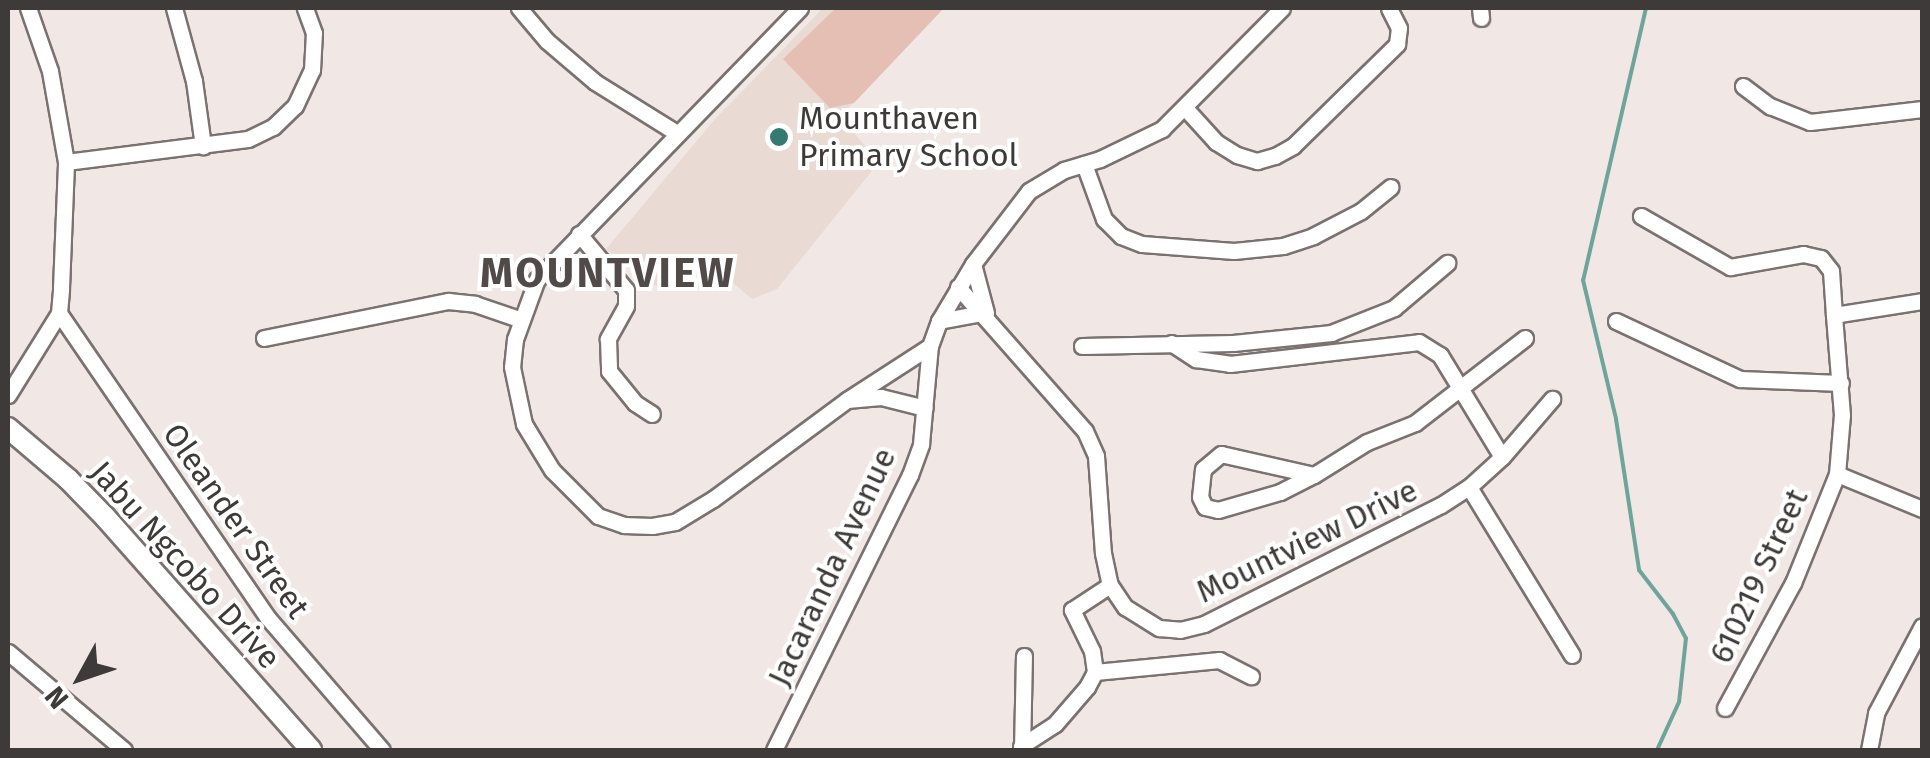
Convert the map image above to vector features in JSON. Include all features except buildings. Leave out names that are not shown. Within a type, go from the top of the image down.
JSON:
[{"type":"main road","name":"Jabu Ngcobo Drive","points":[[8,428],[68,479],[105,518],[310,750]]},
{"type":"street","points":[[8,396],[59,314],[66,162],[50,71],[28,8]]},
{"type":"street","points":[[174,8],[194,81],[204,146]]},
{"type":"street","points":[[66,162],[248,139],[272,127],[295,106],[307,86],[314,33],[304,8]]},
{"type":"street","points":[[519,8],[547,41],[595,82],[676,134]]},
{"type":"street","points":[[800,8],[537,279],[519,319],[512,367],[524,424],[575,497],[598,516],[624,525],[676,522],[930,346]]},
{"type":"street","name":"Jacaranda Avenue","points":[[774,750],[910,475],[920,444],[930,346],[939,321],[973,264],[1030,191],[1064,170],[1135,144],[1186,110],[1282,8]]},
{"type":"street","points":[[1186,110],[1216,142],[1237,155],[1257,161],[1275,156],[1293,146],[1397,44],[1400,28],[1389,8]]},
{"type":"street","points":[[1743,86],[1770,106],[1810,122],[1922,110]]},
{"type":"street","points":[[1084,164],[1104,219],[1121,236],[1142,244],[1234,251],[1283,246],[1313,236],[1361,211],[1391,187]]},
{"type":"street","name":"610219 Street","points":[[1640,216],[1730,267],[1803,254],[1822,258],[1831,271],[1841,382],[1837,474],[1793,583],[1725,708]]},
{"type":"street","points":[[580,234],[626,290],[626,306],[608,339],[610,370],[635,403],[652,414]]},
{"type":"street","points":[[1082,346],[1275,341],[1330,333],[1394,308],[1447,263]]},
{"type":"street","points":[[973,264],[985,317]]},
{"type":"street","points":[[958,288],[1085,431],[1096,456],[1103,553],[1110,585],[1072,610],[1092,652],[1095,672],[1074,706],[1022,748]]},
{"type":"street","points":[[264,338],[448,301],[476,304],[519,319]]},
{"type":"street","points":[[1834,315],[1922,301]]},
{"type":"street","name":"Oleander Street","points":[[59,314],[268,618],[382,750]]},
{"type":"street","points":[[939,321],[985,317]]},
{"type":"street","points":[[1616,321],[1740,379],[1841,382]]},
{"type":"street","points":[[1314,475],[1221,454],[1203,468],[1200,497],[1206,507],[1218,510],[1280,492],[1314,475],[1367,442],[1415,423],[1525,338]]},
{"type":"street","points":[[1171,343],[1196,359],[1230,364],[1419,342],[1440,355],[1502,457]]},
{"type":"street","points":[[847,400],[881,397],[924,408]]},
{"type":"street","name":"Mountview Drive","points":[[1110,585],[1145,623],[1180,630],[1204,624],[1469,488],[1552,399]]},
{"type":"street","points":[[1837,474],[1922,508]]},
{"type":"street","points":[[1469,488],[1572,656]]},
{"type":"street","points":[[1869,750],[1876,713],[1922,626]]},
{"type":"street","points":[[8,652],[124,750]]},
{"type":"street","points":[[1022,748],[1024,656]]},
{"type":"street","points":[[1095,672],[1218,660],[1252,676]]},
{"type":"shaded area","name":"Mounthaven Primary School","points":[[823,8],[944,8],[840,117],[874,156],[871,172],[777,289],[752,299],[702,257],[661,288],[644,280],[606,249],[715,119]]},
{"type":"shaded area","points":[[836,8],[944,8],[854,103],[830,108],[783,59]]},
{"type":"waterway","points":[[1646,8],[1583,280],[1616,419],[1639,570],[1686,638],[1679,702],[1657,750]]},
{"type":"place","name":"Mounthaven Primary School","points":[[779,137]]},
{"type":"district","name":"MOUNTVIEW","points":[[608,273]]}]
